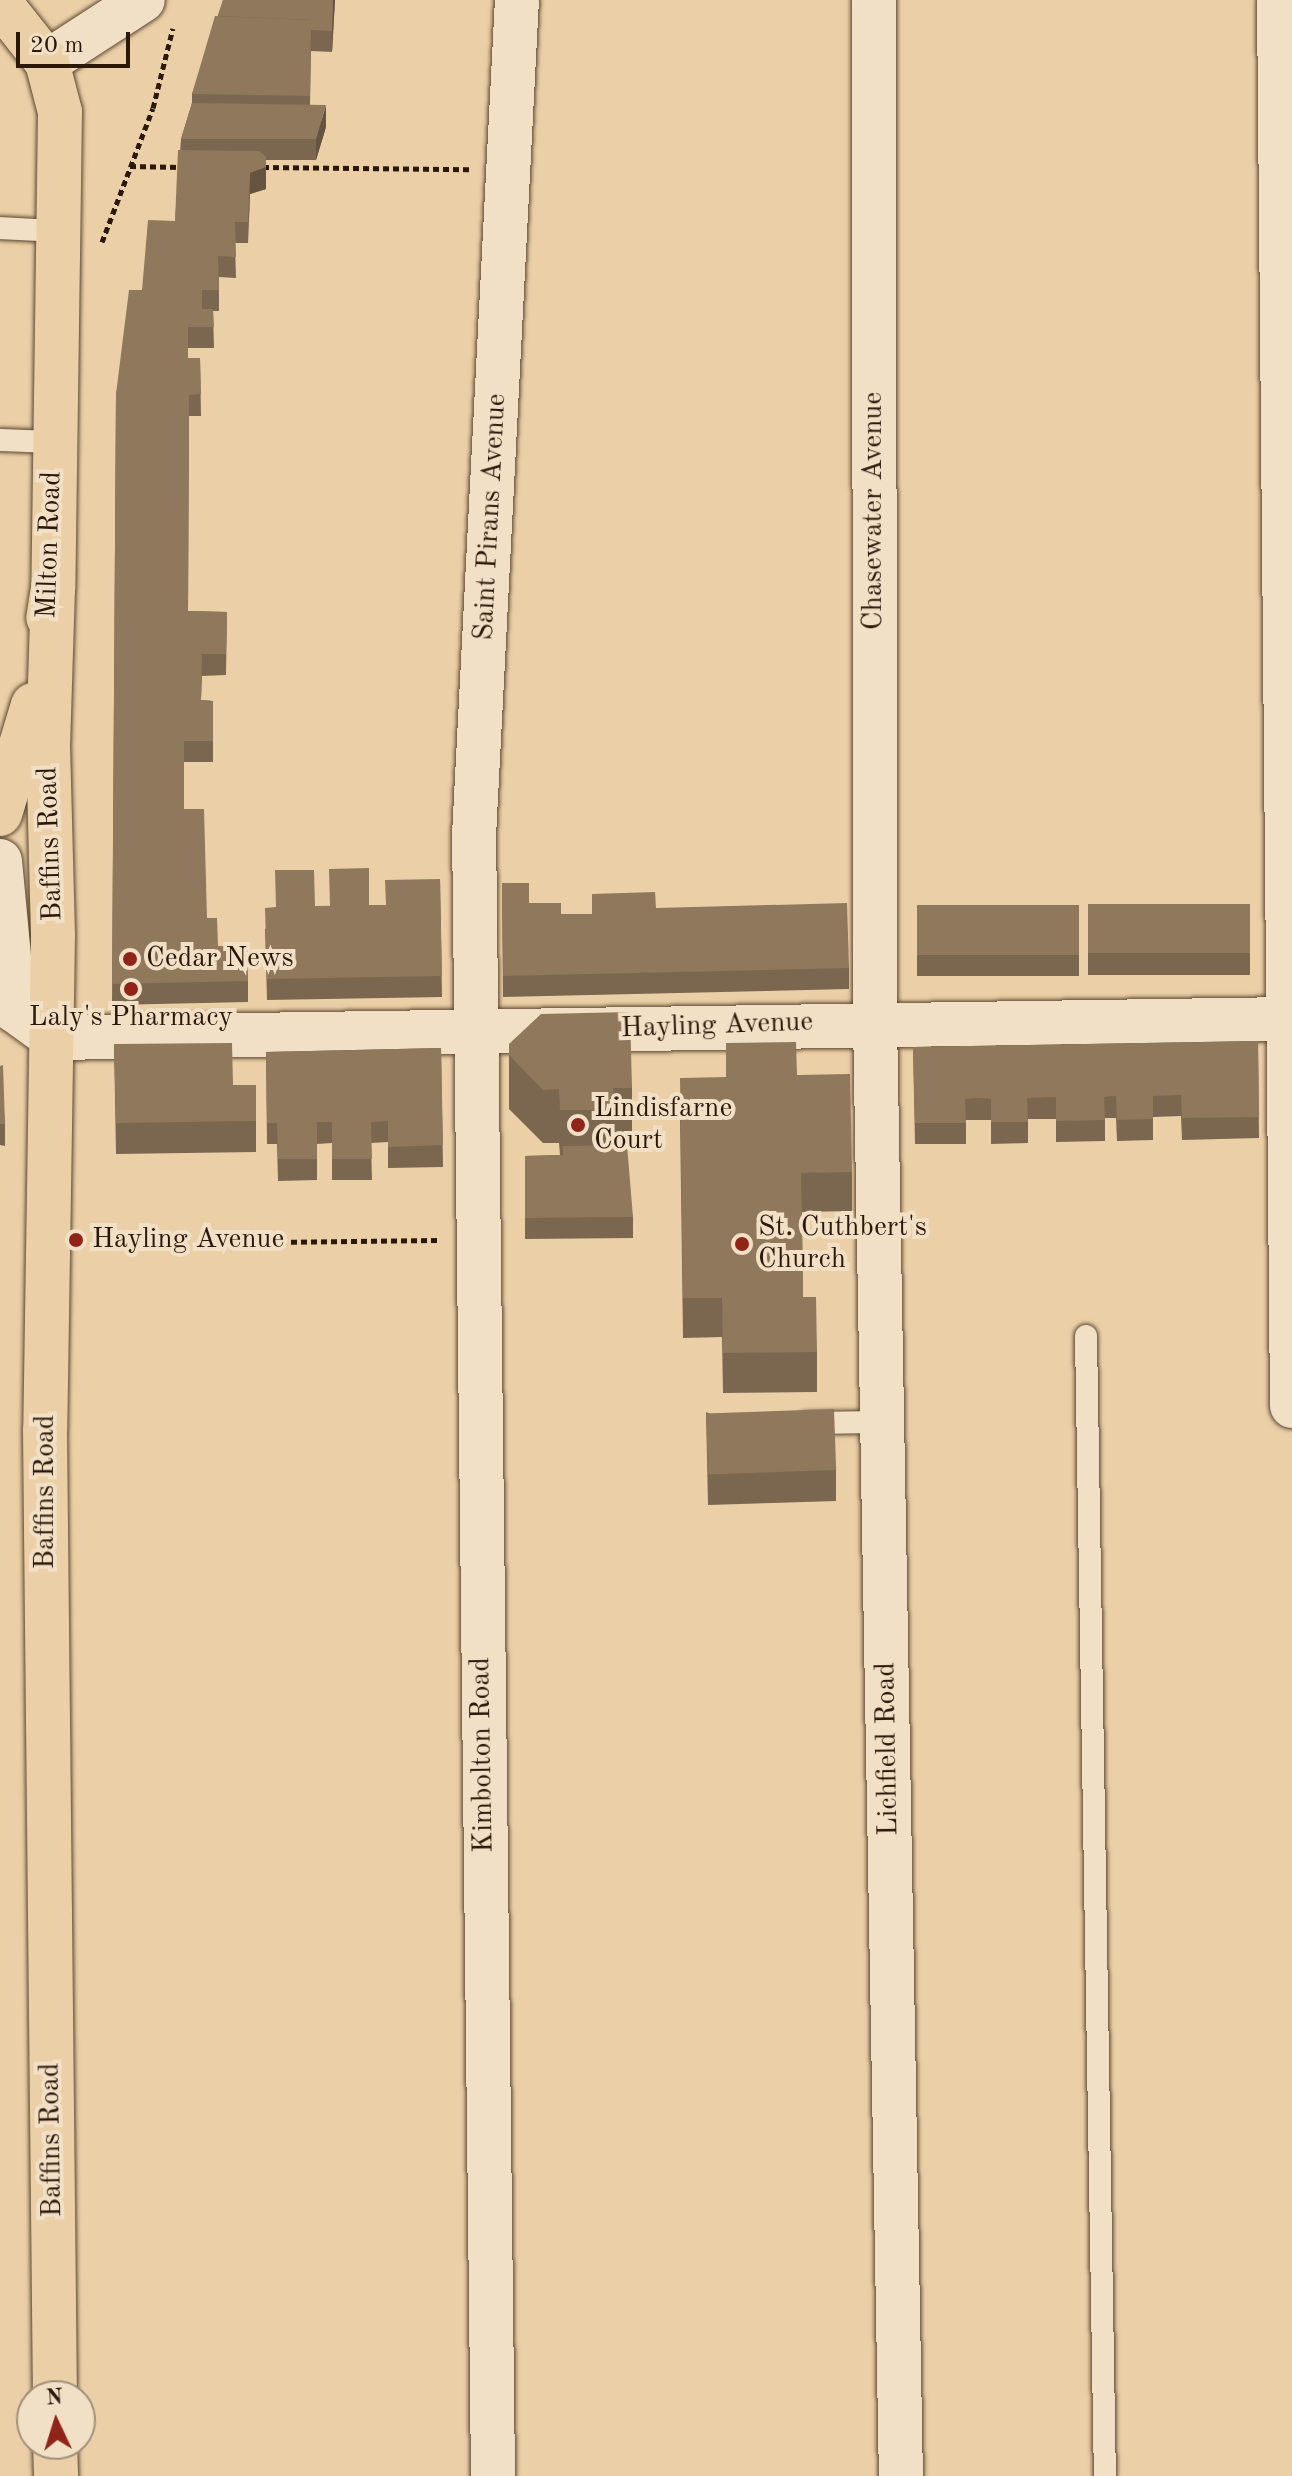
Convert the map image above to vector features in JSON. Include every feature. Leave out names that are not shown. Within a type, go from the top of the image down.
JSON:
[{"type":"main road","points":[[0,3],[47,62]]},
{"type":"main road","name":"Milton Road","points":[[0,814],[35,697],[53,588],[60,112],[47,62]]},
{"type":"main road","name":"Baffins Road","points":[[53,588],[48,744],[53,1038],[45,1430],[55,2380]]},
{"type":"street","name":"Saint Pirans Avenue","points":[[474,1033],[474,836],[517,0]]},
{"type":"street","name":"Chasewater Avenue","points":[[874,0],[875,1021]]},
{"type":"street","points":[[1279,0],[1292,1406]]},
{"type":"street","points":[[47,62],[160,8]]},
{"type":"street","points":[[0,861],[3,938],[14,1010],[53,1038]]},
{"type":"street","points":[[3,938],[53,936]]},
{"type":"street","name":"Hayling Avenue","points":[[53,1038],[474,1033],[875,1021],[1288,1019]]},
{"type":"street","name":"Lichfield Road","points":[[875,1021],[901,2476]]},
{"type":"street","name":"Kimbolton Road","points":[[474,1033],[493,2476]]},
{"type":"lane","points":[[0,228],[58,231]]},
{"type":"lane","points":[[0,440],[53,442]]},
{"type":"lane","points":[[1086,1336],[1105,2476]]},
{"type":"lane","points":[[790,1423],[882,1422]]},
{"type":"path","points":[[98,252],[153,108],[160,8]]},
{"type":"path","points":[[130,166],[197,167]]},
{"type":"path","points":[[256,167],[509,170]]},
{"type":"path","points":[[271,1242],[476,1239]]},
{"type":"building","points":[[223,0],[333,0],[332,31],[311,30],[311,20],[218,16]]},
{"type":"building","points":[[215,16],[311,20],[310,96],[192,94]]},
{"type":"building","points":[[192,103],[326,105],[316,139],[181,139]]},
{"type":"building","points":[[178,150],[259,151],[266,157],[266,167],[250,173],[248,222],[235,222],[236,257],[218,256],[219,290],[202,290],[202,309],[213,309],[214,327],[188,327],[188,358],[200,358],[201,394],[189,395],[188,611],[227,612],[226,654],[202,654],[201,700],[213,701],[213,741],[184,741],[184,809],[204,809],[207,918],[217,918],[218,946],[248,946],[248,981],[112,984],[116,394],[129,290],[142,290],[148,220],[175,221]]},
{"type":"building","points":[[369,868],[369,905],[386,905],[385,880],[440,879],[442,976],[267,979],[265,908],[276,907],[275,870],[314,870],[315,906],[330,906],[329,869]]},
{"type":"building","points":[[502,883],[529,883],[529,903],[561,903],[561,914],[592,914],[592,894],[655,892],[656,908],[847,903],[849,968],[503,976]]},
{"type":"building","points":[[1088,904],[1250,904],[1250,953],[1088,953]]},
{"type":"building","points":[[917,905],[1079,905],[1079,955],[917,955]]},
{"type":"building","points":[[630,1012],[632,1088],[613,1088],[614,1110],[560,1110],[559,1089],[543,1090],[509,1055],[509,1044],[541,1014]]},
{"type":"building","points":[[1258,1041],[1259,1117],[1182,1118],[1181,1095],[1153,1096],[1153,1119],[1117,1120],[1116,1096],[1104,1097],[1105,1120],[1056,1121],[1056,1097],[1027,1098],[1028,1122],[991,1122],[991,1099],[979,1098],[965,1099],[966,1123],[915,1123],[913,1047]]},
{"type":"building","name":"St. Cuthbert's Church","points":[[796,1042],[797,1075],[850,1074],[852,1172],[801,1173],[803,1297],[816,1297],[817,1352],[723,1353],[722,1298],[683,1298],[680,1078],[726,1077],[726,1043]]},
{"type":"building","points":[[232,1043],[233,1085],[256,1085],[256,1121],[116,1123],[114,1044]]},
{"type":"building","points":[[441,1048],[443,1145],[388,1147],[388,1121],[371,1122],[372,1159],[332,1159],[332,1122],[317,1122],[317,1159],[278,1159],[277,1123],[267,1123],[266,1052]]},
{"type":"building","points":[[3,1065],[5,1124],[0,1124],[0,1066]]},
{"type":"building","points":[[627,1145],[633,1217],[525,1218],[525,1156],[563,1155],[563,1146]]},
{"type":"building","points":[[834,1409],[836,1470],[708,1474],[706,1413]]},
{"type":"place","name":"Cedar News","points":[[130,959]]},
{"type":"place","name":"Laly's Pharmacy","points":[[131,989]]},
{"type":"place","name":"Lindisfarne Court","points":[[578,1125]]},
{"type":"place","name":"Hayling Avenue","points":[[76,1240]]},
{"type":"place","name":"St. Cuthbert's Church","points":[[742,1244]]}]
